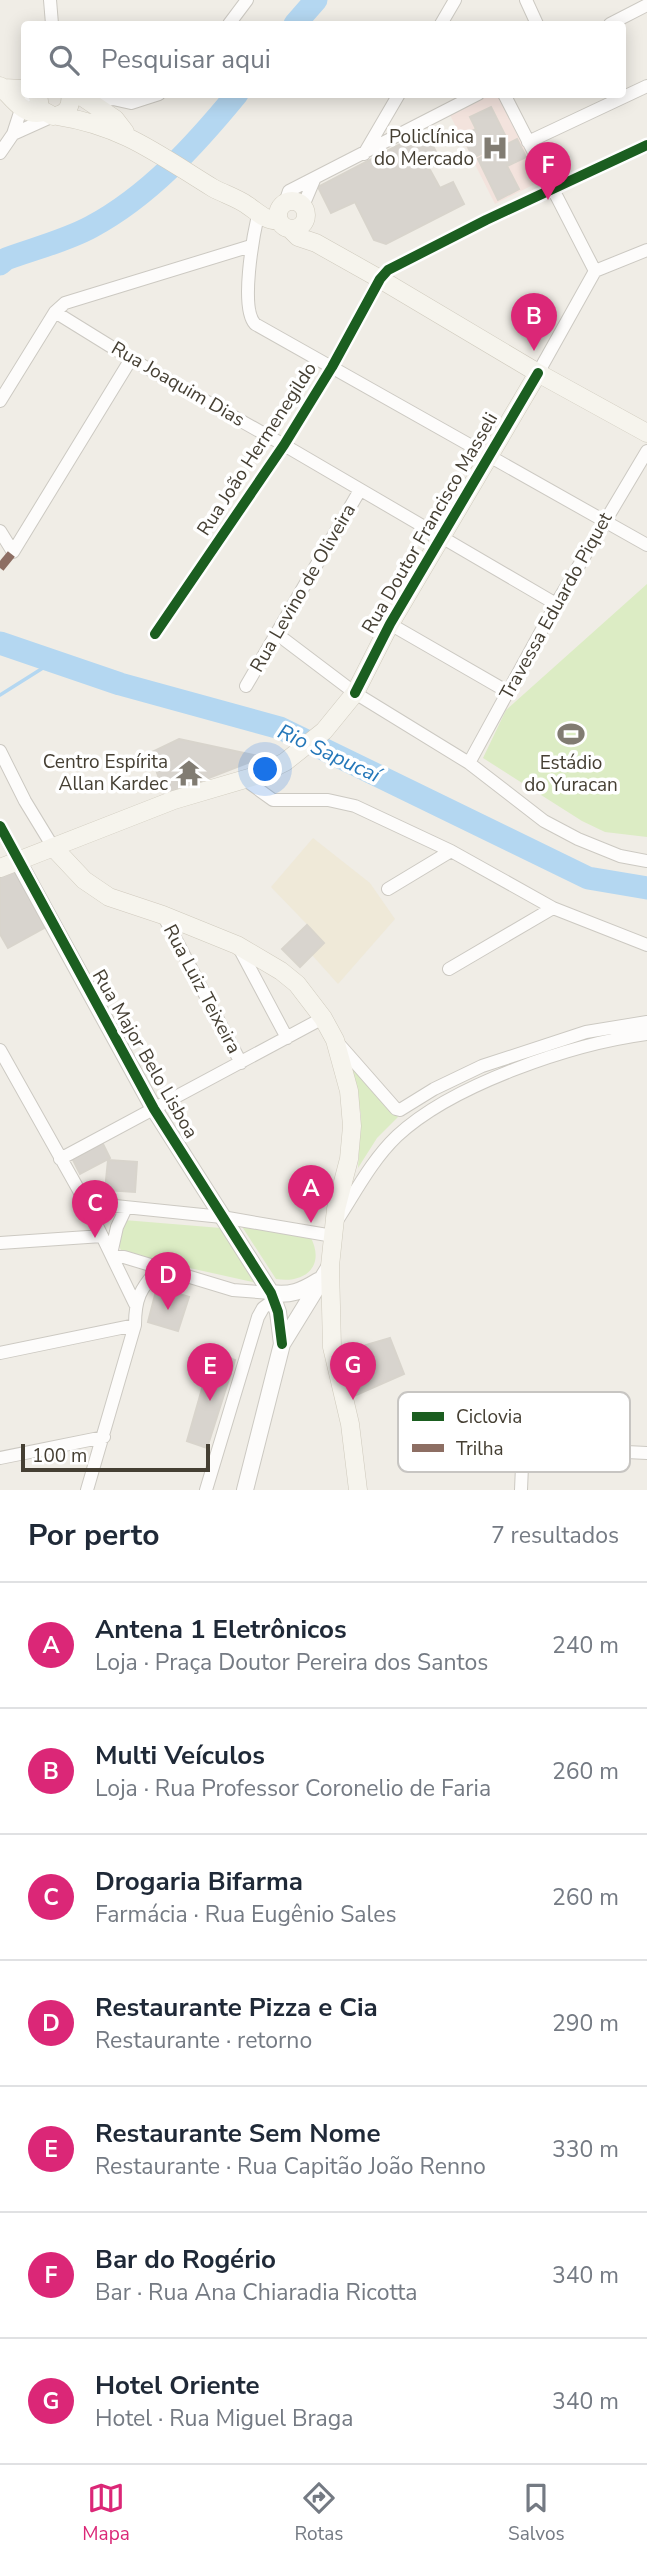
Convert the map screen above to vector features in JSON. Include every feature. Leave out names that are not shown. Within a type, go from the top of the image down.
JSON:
[{"type":"main road","points":[[2,87],[21,95]]},
{"type":"main road","points":[[25,98],[34,114],[98,123],[128,135],[252,210],[268,201],[291,214],[316,243],[538,373],[647,433]]},
{"type":"main road","points":[[38,98],[38,104],[52,115]]},
{"type":"main road","points":[[52,115],[68,108],[69,98]]},
{"type":"main road","points":[[85,98],[115,119],[128,135]]},
{"type":"main road","name":"Rua Doutor Francisco Masseli","points":[[0,868],[174,800],[252,777],[302,750],[324,731],[349,700],[440,537],[538,373]]},
{"type":"main road","points":[[53,847],[84,880],[109,897],[163,915],[237,945],[289,978],[323,1018],[335,1040],[349,1091],[352,1126],[349,1159],[325,1273],[332,1347],[349,1424],[358,1490]]},
{"type":"street","points":[[50,0],[52,21]]},
{"type":"street","points":[[231,21],[247,0]]},
{"type":"street","points":[[443,21],[455,0]]},
{"type":"street","points":[[526,0],[536,21]]},
{"type":"street","points":[[616,21],[647,5]]},
{"type":"street","points":[[626,96],[647,86]]},
{"type":"street","points":[[0,153],[13,134],[23,98]]},
{"type":"street","points":[[85,98],[131,103]]},
{"type":"street","points":[[115,119],[131,103],[147,98]]},
{"type":"street","points":[[363,155],[397,98]]},
{"type":"street","points":[[291,214],[289,191],[470,98]]},
{"type":"street","points":[[507,98],[595,271]]},
{"type":"street","points":[[528,142],[622,98]]},
{"type":"street","points":[[13,134],[52,115]]},
{"type":"street","points":[[380,279],[395,265],[647,145]]},
{"type":"street","points":[[291,214],[314,180]]},
{"type":"street","points":[[252,210],[248,309],[251,320],[647,545]]},
{"type":"street","points":[[0,401],[55,312],[75,298],[251,246]]},
{"type":"street","points":[[538,373],[595,271],[647,250]]},
{"type":"street","name":"Rua João Hermenegildo","points":[[155,634],[284,445],[332,367],[380,279]]},
{"type":"street","name":"Rua Joaquim Dias","points":[[55,312],[131,359],[556,604]]},
{"type":"street","points":[[0,531],[13,552],[131,359]]},
{"type":"street","name":"Travessa Eduardo Piquet","points":[[469,763],[556,604],[647,451]]},
{"type":"street","name":"Rua Levino de Oliveira","points":[[246,686],[360,490]]},
{"type":"street","points":[[390,624],[508,692]]},
{"type":"street","points":[[277,634],[349,700],[469,763],[555,827],[620,856],[647,861]]},
{"type":"street","points":[[0,751],[25,801],[53,847]]},
{"type":"street","points":[[252,777],[273,800],[328,800],[355,806],[451,851],[553,908],[647,945]]},
{"type":"street","name":"Rua Major Belo Lisboa","points":[[0,826],[154,1109],[272,1297]]},
{"type":"street","points":[[388,889],[451,851]]},
{"type":"street","points":[[449,969],[553,908]]},
{"type":"street","name":"Rua Luiz Teixeira","points":[[163,915],[241,1063]]},
{"type":"street","points":[[237,945],[287,1038]]},
{"type":"street","points":[[60,1159],[323,1018]]},
{"type":"street","points":[[335,1040],[397,1109],[403,1109],[434,1089],[493,1062],[586,1032],[647,1022]]},
{"type":"street","points":[[86,1203],[333,1231],[370,1168],[396,1138],[425,1114],[469,1090],[520,1068],[627,1037],[647,1034]]},
{"type":"street","points":[[0,1049],[86,1203],[135,1304],[135,1325],[87,1490]]},
{"type":"street","points":[[112,1256],[117,1227],[126,1208]]},
{"type":"street","points":[[0,1243],[102,1236]]},
{"type":"street","points":[[112,1256],[124,1257],[233,1290],[272,1297],[295,1293],[325,1273]]},
{"type":"street","points":[[135,1304],[143,1288],[158,1269]]},
{"type":"street","points":[[245,1490],[282,1344],[325,1273]]},
{"type":"street","points":[[272,1297],[282,1344]]},
{"type":"street","points":[[206,1490],[258,1317],[272,1297]]},
{"type":"street","points":[[0,1353],[135,1325]]},
{"type":"street","points":[[0,1458],[104,1437]]},
{"type":"street","points":[[522,1490],[523,1472]]},
{"type":"shaded area","name":"Policlínica do Mercado","points":[[483,98],[500,98],[541,181],[495,204],[450,115]]},
{"type":"shaded area","points":[[313,838],[370,883],[395,919],[338,984],[312,955],[324,942],[271,887]]},
{"type":"green space","name":"Estádio do Yuracan","points":[[647,584],[647,837],[605,832],[582,821],[483,758],[506,710]]},
{"type":"green space","points":[[350,1065],[398,1117],[377,1138],[358,1168],[361,1114]]},
{"type":"green space","points":[[124,1220],[221,1228],[257,1283],[122,1253],[115,1236]]},
{"type":"green space","points":[[241,1225],[310,1236],[316,1256],[314,1264],[304,1275],[287,1280],[276,1279]]},
{"type":"building","points":[[491,107],[506,137],[489,145],[491,149],[473,158],[463,136],[476,129],[470,117]]},
{"type":"building","points":[[425,131],[441,161],[429,168],[440,188],[453,182],[464,204],[386,244],[374,240],[355,202],[331,213],[318,187]]},
{"type":"building","points":[[517,139],[526,157],[507,166],[519,189],[498,200],[478,159]]},
{"type":"building","name":"Centro Espírita Allan Kardec","points":[[179,739],[263,757],[165,795],[150,753]]},
{"type":"building","points":[[14,871],[48,926],[8,948],[0,934],[0,876]]},
{"type":"building","points":[[307,925],[324,943],[300,967],[282,949]]},
{"type":"building","points":[[102,1142],[110,1158],[80,1174],[72,1158]]},
{"type":"building","points":[[108,1160],[137,1162],[135,1192],[105,1190]]},
{"type":"building","points":[[157,1287],[189,1297],[178,1331],[148,1322]]},
{"type":"building","points":[[390,1338],[404,1374],[356,1395],[346,1351]]},
{"type":"building","points":[[212,1354],[235,1360],[207,1448],[187,1441]]},
{"type":"waterway","name":"Rio Sapucaí","points":[[298,21],[316,0]]},
{"type":"waterway","name":"Rio Sapucaí","points":[[0,264],[6,259],[81,232],[133,200],[188,150],[234,98]]},
{"type":"waterway","name":"Rio Sapucaí","points":[[0,643],[120,684],[280,728],[588,878],[647,888]]},
{"type":"waterway","points":[[0,695],[54,661]]},
{"type":"marked path","points":[[0,568],[13,552]]},
{"type":"cycle path","points":[[155,634],[284,445],[332,367],[380,279],[388,270],[486,220],[647,145]]},
{"type":"cycle path","points":[[355,693],[390,624],[538,373]]},
{"type":"cycle path","points":[[0,826],[154,1109],[271,1293],[278,1312],[282,1344]]},
{"type":"place","name":"Policlínica do Mercado","points":[[495,148]]},
{"type":"place","name":"Bar do Rogério","points":[[548,200]]},
{"type":"place","name":"Multi Veículos","points":[[534,351]]},
{"type":"place","name":"Estádio do Yuracan","points":[[571,734]]},
{"type":"place","name":"Centro Espírita Allan Kardec","points":[[189,773]]},
{"type":"place","name":"Antena 1 Eletrônicos","points":[[311,1223]]},
{"type":"place","name":"Drogaria Bifarma","points":[[95,1238]]},
{"type":"place","name":"Restaurante Pizza e Cia","points":[[168,1310]]},
{"type":"place","name":"Hotel Oriente","points":[[353,1400]]},
{"type":"place","name":"Restaurante Sem Nome","points":[[210,1401]]}]
